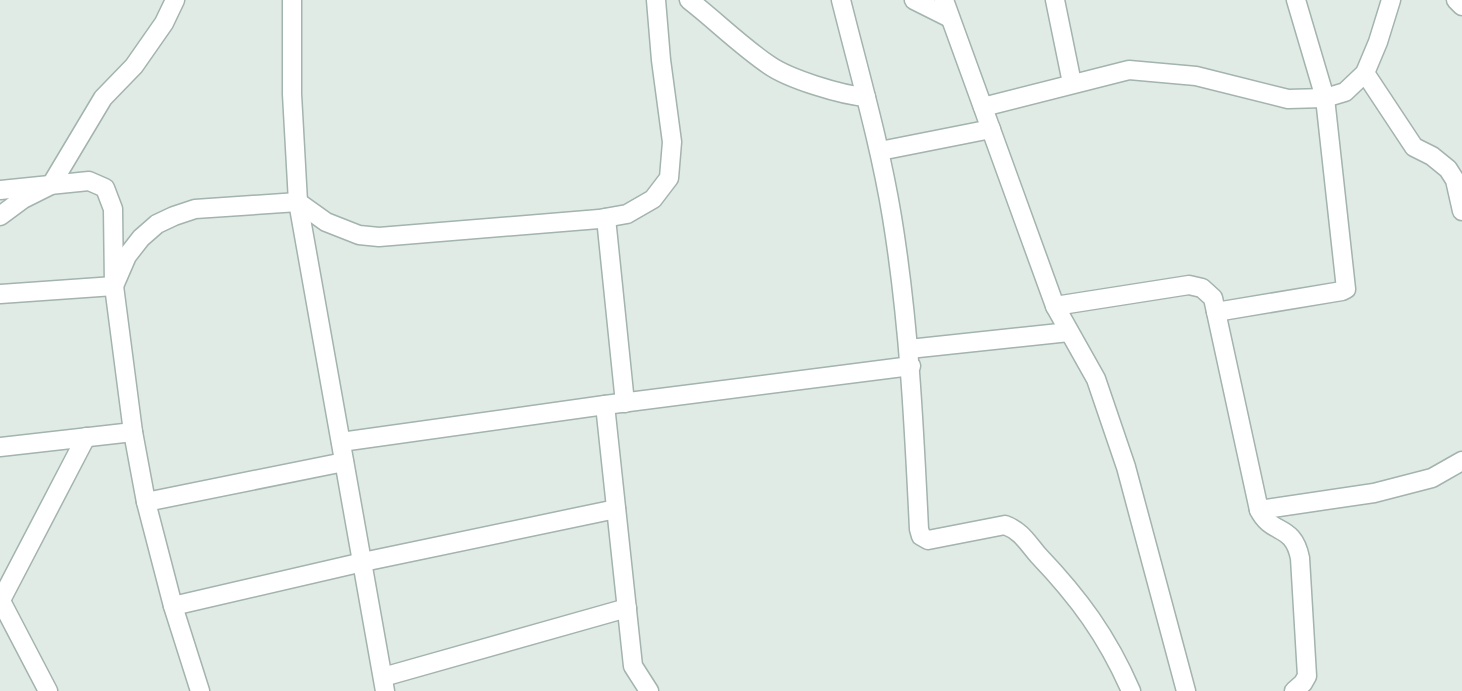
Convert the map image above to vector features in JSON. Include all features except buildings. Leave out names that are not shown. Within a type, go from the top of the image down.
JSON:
[{"type":"street","points":[[0,216],[23,199],[51,185],[103,98],[135,66],[164,23],[176,0]]},
{"type":"street","points":[[292,0],[292,94],[298,202],[384,684],[627,608]]},
{"type":"street","points":[[114,286],[127,256],[141,238],[157,224],[195,209],[298,202],[326,222],[359,235],[379,237],[606,218],[627,214],[652,199],[669,178],[672,142],[656,0]]},
{"type":"street","points":[[689,0],[770,66],[848,96],[866,97]]},
{"type":"street","points":[[841,0],[880,151],[892,217],[910,358],[921,536],[928,540],[1005,525],[1017,530],[1064,582],[1097,625],[1131,691]]},
{"type":"street","points":[[914,0],[950,18]]},
{"type":"street","points":[[944,0],[1055,306],[1096,379],[1125,467],[1186,691]]},
{"type":"street","points":[[1055,0],[1072,83]]},
{"type":"street","points":[[1216,312],[1346,289],[1325,98],[1296,0]]},
{"type":"street","points":[[983,107],[1130,70],[1196,76],[1288,99],[1325,98],[1345,92],[1365,73],[1378,42],[1391,0]]},
{"type":"street","points":[[1456,0],[1462,6]]},
{"type":"street","points":[[1365,73],[1414,147],[1432,156],[1448,170],[1455,180],[1462,211]]},
{"type":"street","points":[[880,151],[991,129]]},
{"type":"street","points":[[0,190],[89,181],[105,188],[113,209],[114,286],[133,432],[146,502],[173,606],[200,691]]},
{"type":"street","points":[[606,218],[625,403]]},
{"type":"street","points":[[1055,306],[1189,285],[1203,288],[1213,298],[1259,510],[1264,520],[1289,534],[1297,544],[1300,558],[1307,676],[1304,683],[1294,691]]},
{"type":"street","points":[[0,294],[114,286]]},
{"type":"street","points":[[341,442],[625,403],[1069,332]]},
{"type":"street","points":[[605,405],[633,666],[649,691]]},
{"type":"street","points":[[0,447],[133,432]]},
{"type":"street","points":[[48,691],[0,602],[86,437]]},
{"type":"street","points":[[1259,510],[1374,493],[1432,478],[1462,460]]},
{"type":"street","points":[[146,502],[344,462]]},
{"type":"street","points":[[173,606],[363,562],[616,509]]}]
